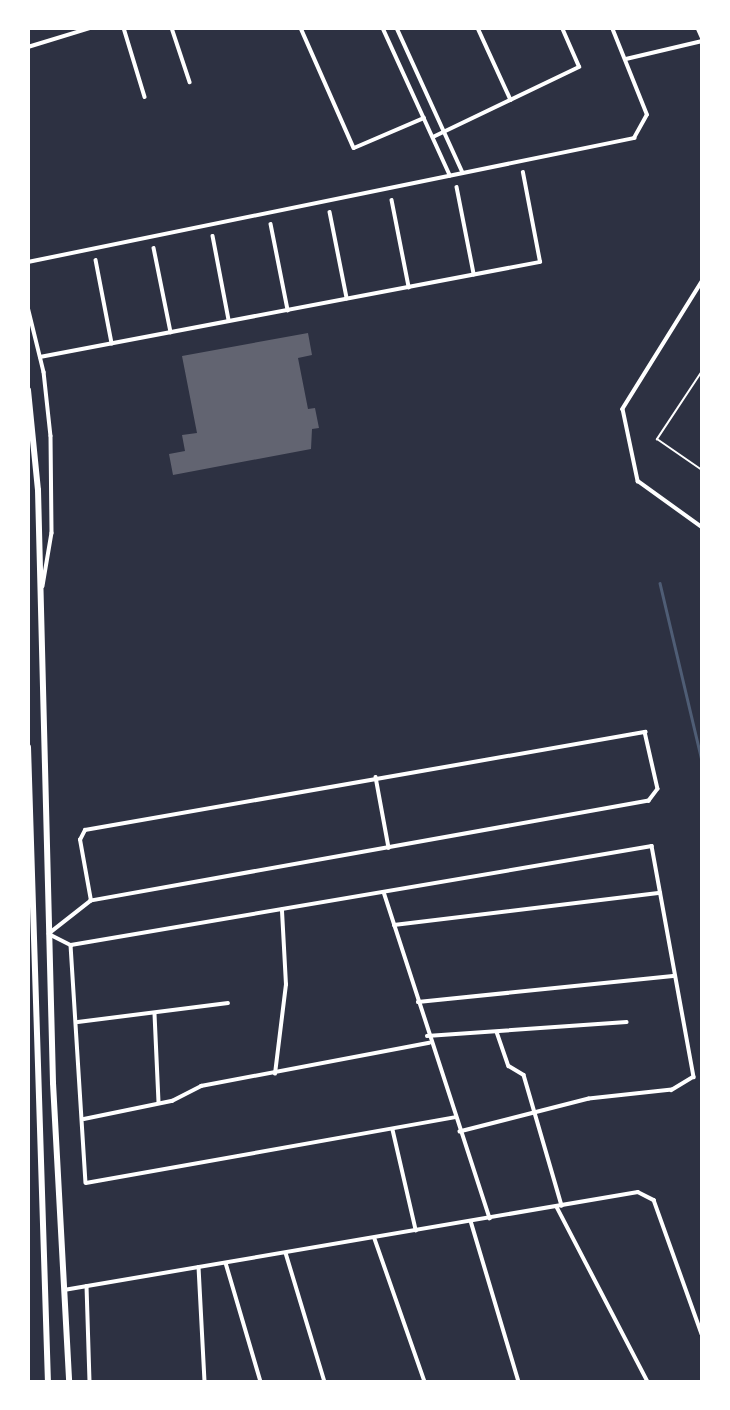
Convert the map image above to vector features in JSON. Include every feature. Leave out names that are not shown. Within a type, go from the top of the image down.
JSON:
[{"type":"main road","points":[[28,390],[36,460],[49,934],[69,1382]]},
{"type":"main road","points":[[28,459],[36,460]]},
{"type":"main road","points":[[28,747],[48,1382]]},
{"type":"main road","points":[[35,934],[49,934]]},
{"type":"street","points":[[28,47],[90,28]]},
{"type":"street","points":[[124,28],[145,97]]},
{"type":"street","points":[[172,28],[190,82]]},
{"type":"street","points":[[301,28],[355,148],[424,118]]},
{"type":"street","points":[[383,28],[450,175]]},
{"type":"street","points":[[397,28],[463,173]]},
{"type":"street","points":[[478,28],[511,100]]},
{"type":"street","points":[[433,137],[579,67],[562,28]]},
{"type":"street","points":[[28,262],[637,135],[648,115],[612,28]]},
{"type":"street","points":[[626,59],[702,39],[698,28]]},
{"type":"street","points":[[40,357],[540,262],[523,173]]},
{"type":"street","points":[[457,187],[474,274]]},
{"type":"street","points":[[392,200],[409,286]]},
{"type":"street","points":[[330,212],[347,298]]},
{"type":"street","points":[[271,224],[288,310]]},
{"type":"street","points":[[213,236],[230,321]]},
{"type":"street","points":[[154,248],[171,332]]},
{"type":"street","points":[[96,260],[112,343]]},
{"type":"street","points":[[702,282],[623,409],[638,481],[702,527]]},
{"type":"street","points":[[28,307],[40,357],[53,503],[41,592]]},
{"type":"street","points":[[91,901],[83,831],[637,730],[648,738],[658,789],[649,801],[91,901],[49,934],[71,945],[652,846],[673,976],[695,1070],[691,1081],[460,1132]]},
{"type":"street","points":[[376,777],[389,848]]},
{"type":"street","points":[[384,892],[426,1036],[490,1218]]},
{"type":"street","points":[[394,925],[660,893]]},
{"type":"street","points":[[275,1074],[287,974],[282,910]]},
{"type":"street","points":[[71,945],[86,1183],[455,1117]]},
{"type":"street","points":[[417,1002],[673,976]]},
{"type":"street","points":[[77,1022],[228,1003]]},
{"type":"street","points":[[155,1013],[159,1103]]},
{"type":"street","points":[[426,1036],[627,1021]]},
{"type":"street","points":[[497,1032],[509,1066],[524,1075],[562,1206]]},
{"type":"street","points":[[83,1119],[159,1103],[201,1086],[429,1043]]},
{"type":"street","points":[[393,1130],[416,1230]]},
{"type":"street","points":[[64,1290],[646,1194],[656,1204],[702,1334]]},
{"type":"street","points":[[556,1207],[648,1382]]},
{"type":"street","points":[[471,1221],[519,1382]]},
{"type":"street","points":[[375,1238],[425,1382]]},
{"type":"street","points":[[286,1253],[325,1382]]},
{"type":"street","points":[[226,1263],[261,1382]]},
{"type":"street","points":[[200,1267],[205,1382]]},
{"type":"street","points":[[87,1286],[90,1382]]},
{"type":"path","points":[[702,371],[657,439],[702,470]]},
{"type":"building","points":[[308,333],[312,355],[298,358],[308,409],[315,408],[319,428],[312,429],[311,449],[173,475],[169,454],[185,451],[182,435],[197,433],[182,356]]},
{"type":"waterway","points":[[660,583],[702,761]]}]
